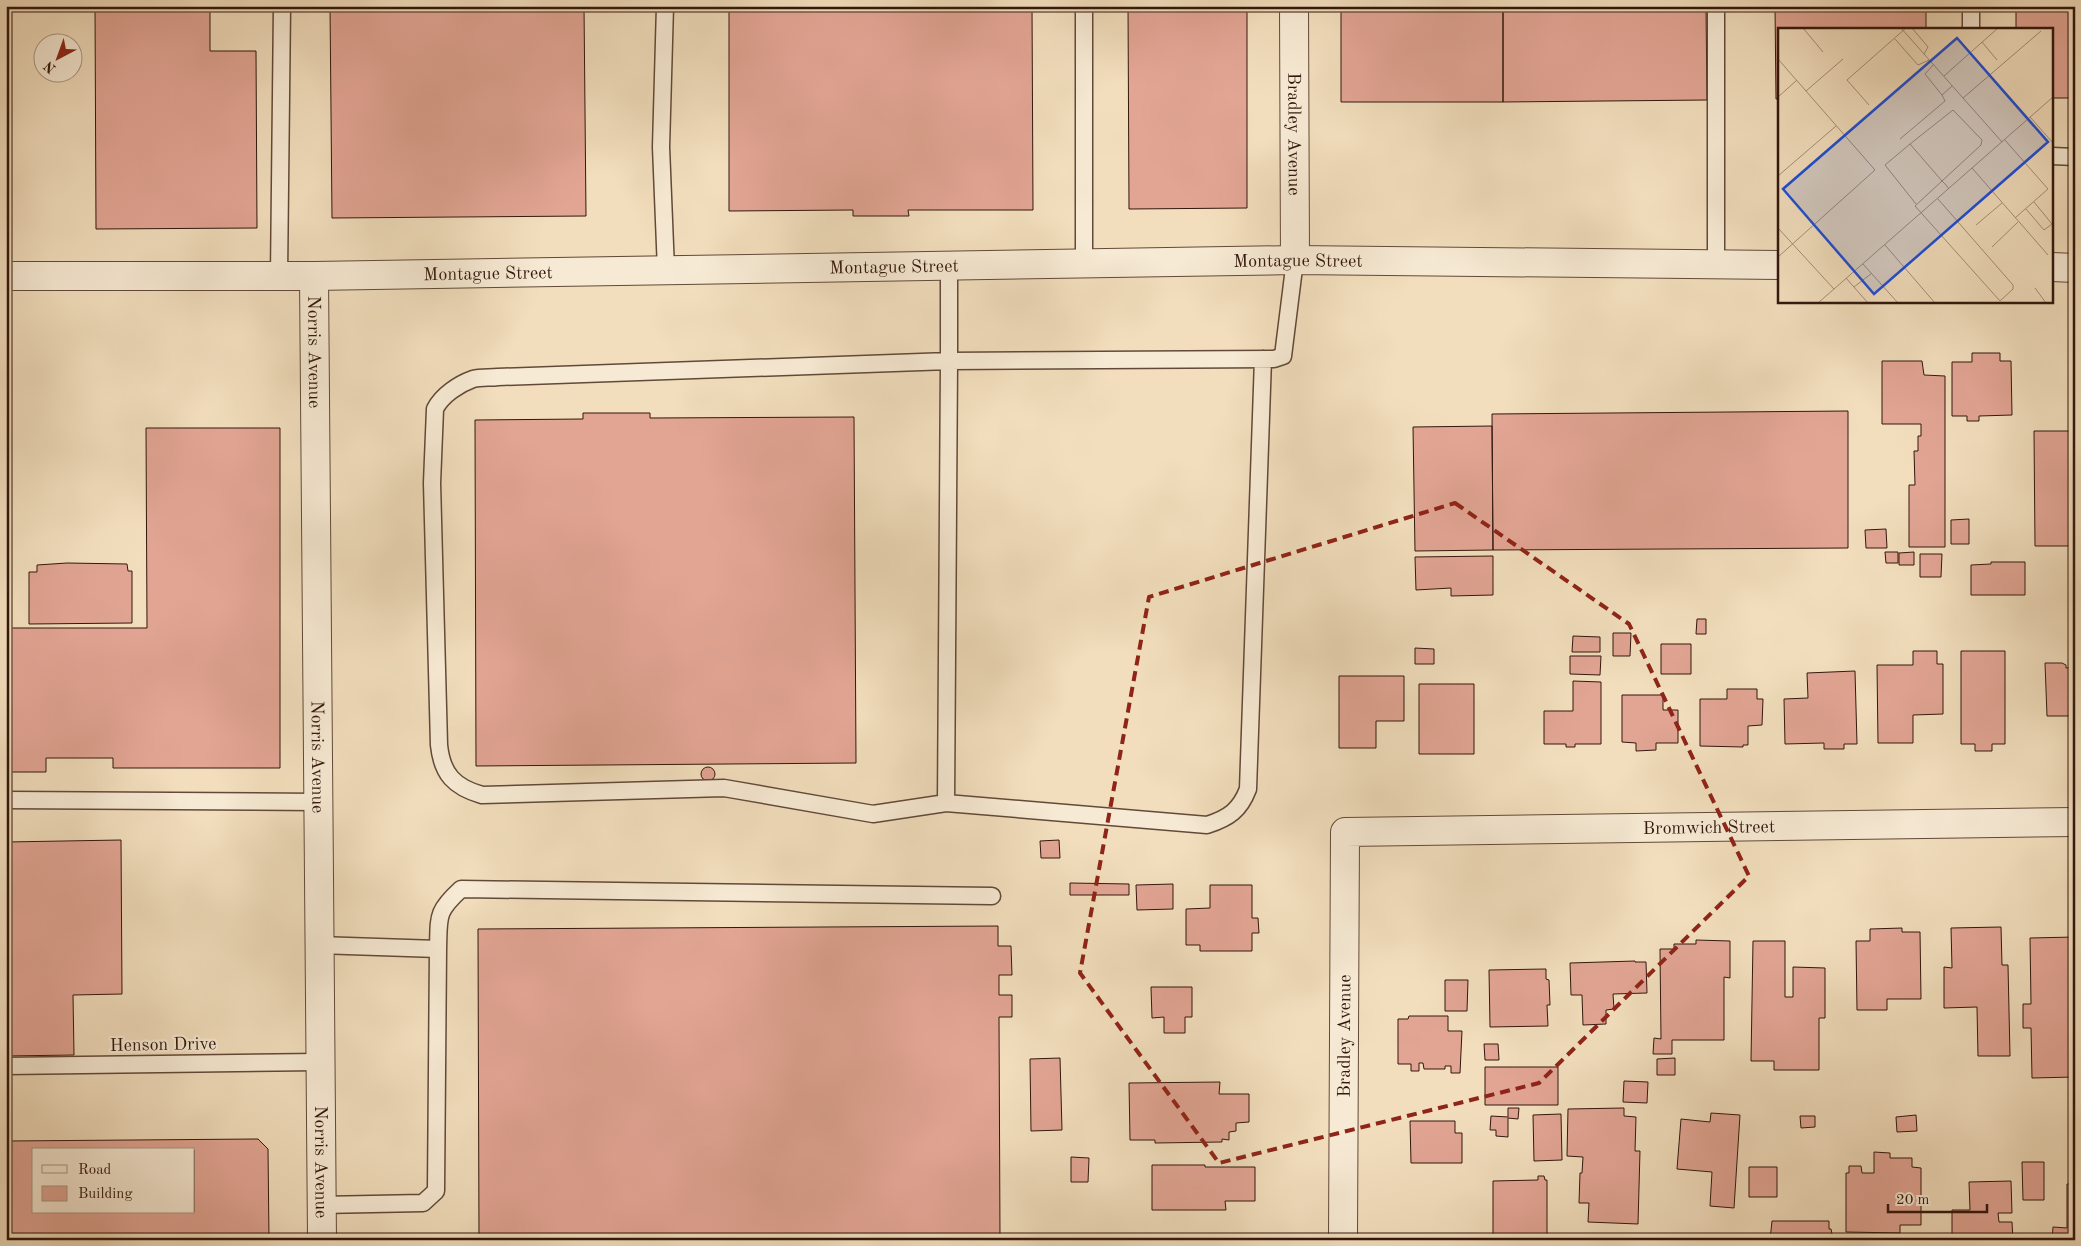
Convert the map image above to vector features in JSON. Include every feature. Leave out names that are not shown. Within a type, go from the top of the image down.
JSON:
[{"type":"street","name":"Bradley Avenue","points":[[1294,6],[1295,260]]},
{"type":"street","name":"Montague Street","points":[[6,276],[314,276],[1295,260],[1778,265]]},
{"type":"street","points":[[2054,267],[2075,268]]},
{"type":"street","name":"Norris Avenue","points":[[314,276],[318,945],[322,1240]]},
{"type":"street","name":"Bromwich Street","points":[[1344,832],[2075,822]]},
{"type":"street","name":"Bradley Avenue","points":[[1343,1240],[1344,832]]},
{"type":"lane","points":[[280,276],[282,6]]},
{"type":"lane","points":[[665,6],[661,147],[666,270]]},
{"type":"lane","points":[[1084,6],[1084,264]]},
{"type":"lane","points":[[1716,6],[1716,264]]},
{"type":"lane","points":[[1971,6],[1971,28]]},
{"type":"lane","points":[[2054,156],[2075,157]]},
{"type":"lane","points":[[1263,359],[1248,789],[1242,803],[1233,812],[1219,821],[1207,824],[946,803],[872,814],[724,788],[482,796],[467,791],[452,779],[441,763],[432,483],[435,409],[438,402],[449,392],[474,379],[948,361],[1263,359],[1282,356],[1295,260]]},
{"type":"lane","points":[[946,803],[949,266]]},
{"type":"lane","points":[[6,800],[318,802]]},
{"type":"lane","points":[[321,1205],[423,1204],[436,1191],[439,916],[447,902],[461,889],[992,896]]},
{"type":"lane","points":[[318,945],[438,949]]},
{"type":"lane","name":"Henson Drive","points":[[6,1066],[319,1062]]},
{"type":"highlighted area","points":[[1455,503],[1629,624],[1749,876],[1539,1083],[1219,1163],[1080,973],[1149,597]]},
{"type":"building","points":[[95,6],[210,6],[210,51],[256,51],[257,228],[96,229]]},
{"type":"building","points":[[330,6],[584,6],[586,216],[332,218]]},
{"type":"building","points":[[729,6],[1032,6],[1033,210],[908,210],[909,216],[853,216],[853,210],[729,211]]},
{"type":"building","points":[[1128,6],[1247,6],[1247,208],[1129,209]]},
{"type":"building","points":[[1341,6],[1503,6],[1503,102],[1341,102]]},
{"type":"building","points":[[1503,6],[1706,6],[1707,100],[1503,102]]},
{"type":"building","points":[[1775,6],[1926,6],[1926,28],[1778,28],[1778,99],[1776,99]]},
{"type":"building","points":[[2016,6],[2075,6],[2075,98],[2054,98],[2054,28],[2016,28]]},
{"type":"building","points":[[1972,353],[2000,353],[2000,361],[2011,361],[2012,415],[1979,416],[1979,421],[1967,421],[1967,416],[1952,416],[1952,362],[1972,362]]},
{"type":"building","points":[[1882,361],[1922,361],[1924,375],[1945,376],[1945,547],[1909,547],[1909,485],[1915,485],[1914,451],[1918,451],[1918,436],[1921,436],[1921,424],[1882,424]]},
{"type":"building","points":[[1848,411],[1848,548],[1493,550],[1492,414]]},
{"type":"building","points":[[583,413],[650,413],[650,418],[854,417],[856,763],[476,766],[475,420],[583,419]]},
{"type":"building","points":[[1492,426],[1493,550],[1415,551],[1413,427]]},
{"type":"building","points":[[146,428],[280,428],[280,768],[113,768],[113,758],[46,758],[46,772],[6,772],[6,628],[147,628]]},
{"type":"building","points":[[2034,431],[2075,431],[2075,546],[2035,546]]},
{"type":"building","points":[[1969,519],[1969,544],[1951,544],[1951,520]]},
{"type":"building","points":[[1886,529],[1887,548],[1866,548],[1865,530]]},
{"type":"building","points":[[1885,552],[1898,552],[1898,563],[1886,563]]},
{"type":"building","points":[[1914,552],[1914,565],[1899,565],[1899,553]]},
{"type":"building","points":[[1920,554],[1942,554],[1941,577],[1920,577]]},
{"type":"building","points":[[1493,556],[1493,595],[1451,596],[1451,588],[1416,590],[1415,557]]},
{"type":"building","points":[[1991,562],[2025,562],[2025,595],[1971,595],[1971,565],[1991,564]]},
{"type":"building","points":[[67,563],[127,564],[128,571],[132,571],[132,623],[29,624],[29,572],[37,572],[37,565]]},
{"type":"building","points":[[1697,619],[1706,619],[1706,634],[1696,634]]},
{"type":"building","points":[[1613,633],[1631,633],[1630,656],[1613,656]]},
{"type":"building","points":[[1573,636],[1600,637],[1600,652],[1572,652]]},
{"type":"building","points":[[1661,644],[1691,644],[1691,674],[1661,674]]},
{"type":"building","points":[[1415,648],[1434,649],[1434,664],[1415,664]]},
{"type":"building","points":[[1913,651],[1937,651],[1937,664],[1943,664],[1943,714],[1913,715],[1913,743],[1878,743],[1877,665],[1913,665]]},
{"type":"building","points":[[1961,651],[2005,651],[2005,744],[1992,744],[1992,751],[1975,751],[1975,744],[1961,744]]},
{"type":"building","points":[[1570,656],[1601,656],[1600,675],[1570,674]]},
{"type":"building","points":[[2045,663],[2062,663],[2066,665],[2066,668],[2075,667],[2075,716],[2047,716]]},
{"type":"building","points":[[1855,671],[1857,744],[1844,744],[1844,749],[1824,749],[1824,743],[1785,744],[1784,699],[1808,698],[1807,673]]},
{"type":"building","points":[[1339,676],[1404,676],[1404,721],[1376,721],[1376,748],[1339,748]]},
{"type":"building","points":[[1573,681],[1601,682],[1601,744],[1575,744],[1575,747],[1566,747],[1566,744],[1544,744],[1544,711],[1573,711]]},
{"type":"building","points":[[1419,684],[1474,684],[1474,754],[1419,754]]},
{"type":"building","points":[[1727,689],[1757,689],[1757,699],[1763,699],[1762,725],[1748,726],[1748,745],[1743,745],[1743,747],[1700,746],[1700,699],[1727,699]]},
{"type":"building","points":[[1622,695],[1663,695],[1663,710],[1678,710],[1678,743],[1656,743],[1656,750],[1636,751],[1636,743],[1622,742]]},
{"type":"building","points":[[705,767],[711,767],[715,774],[711,781],[705,781],[701,777],[701,771]]},
{"type":"building","points":[[121,840],[122,994],[73,995],[74,1055],[6,1056],[6,842]]},
{"type":"building","points":[[1059,840],[1060,858],[1041,858],[1040,841]]},
{"type":"building","points":[[1070,883],[1129,884],[1129,895],[1070,895]]},
{"type":"building","points":[[1173,884],[1173,909],[1137,910],[1136,885]]},
{"type":"building","points":[[1210,885],[1252,885],[1252,918],[1258,918],[1259,933],[1252,933],[1252,951],[1200,951],[1200,945],[1186,945],[1186,909],[1210,908]]},
{"type":"building","points":[[998,926],[998,946],[1011,946],[1012,975],[999,975],[999,995],[1012,995],[1012,1017],[999,1017],[1000,1238],[479,1240],[478,929]]},
{"type":"building","points":[[2001,927],[2002,965],[2008,965],[2010,1056],[1978,1056],[1977,1007],[1944,1008],[1944,967],[1952,968],[1951,928]]},
{"type":"building","points":[[1902,928],[1902,932],[1920,932],[1921,999],[1887,999],[1887,1010],[1857,1010],[1856,941],[1870,941],[1870,929]]},
{"type":"building","points":[[2075,937],[2075,1077],[2032,1078],[2031,1028],[2023,1028],[2023,1004],[2031,1004],[2030,938]]},
{"type":"building","points":[[1696,940],[1730,941],[1730,978],[1724,977],[1724,1040],[1672,1040],[1672,1054],[1653,1054],[1654,1038],[1661,1039],[1660,949],[1674,949],[1674,944],[1696,944]]},
{"type":"building","points":[[1753,941],[1785,941],[1785,997],[1793,997],[1793,967],[1825,968],[1825,1018],[1819,1018],[1819,1070],[1774,1070],[1774,1061],[1751,1061]]},
{"type":"building","points":[[1646,962],[1647,993],[1613,994],[1614,1009],[1606,1010],[1606,1024],[1583,1025],[1582,995],[1571,995],[1570,963]]},
{"type":"building","points":[[1546,969],[1546,979],[1549,980],[1550,1005],[1547,1005],[1548,1026],[1490,1027],[1489,970]]},
{"type":"building","points":[[1445,980],[1468,980],[1467,1011],[1445,1011]]},
{"type":"building","points":[[1151,987],[1192,987],[1192,1017],[1185,1017],[1185,1033],[1164,1033],[1164,1017],[1152,1018]]},
{"type":"building","points":[[1409,1016],[1448,1016],[1448,1031],[1462,1031],[1460,1073],[1451,1073],[1451,1066],[1445,1066],[1445,1069],[1424,1069],[1423,1063],[1419,1063],[1419,1071],[1411,1071],[1411,1064],[1398,1064],[1398,1019],[1408,1019]]},
{"type":"building","points":[[1484,1044],[1498,1044],[1499,1060],[1485,1060]]},
{"type":"building","points":[[1060,1058],[1062,1130],[1031,1131],[1030,1059]]},
{"type":"building","points":[[1675,1058],[1675,1075],[1657,1075],[1657,1059]]},
{"type":"building","points":[[1485,1067],[1558,1067],[1558,1105],[1485,1105]]},
{"type":"building","points":[[1624,1081],[1648,1082],[1647,1103],[1623,1102]]},
{"type":"building","points":[[1220,1082],[1219,1094],[1249,1094],[1249,1122],[1236,1123],[1236,1131],[1229,1132],[1229,1140],[1222,1139],[1222,1142],[1155,1143],[1155,1140],[1130,1140],[1129,1083]]},
{"type":"building","points":[[1508,1108],[1519,1108],[1518,1119],[1508,1118],[1508,1137],[1496,1136],[1496,1130],[1490,1130],[1491,1116],[1508,1117]]},
{"type":"building","points":[[1624,1108],[1624,1116],[1636,1117],[1635,1151],[1640,1151],[1638,1224],[1588,1222],[1589,1203],[1579,1203],[1580,1173],[1582,1173],[1583,1157],[1567,1156],[1568,1109]]},
{"type":"building","points":[[1711,1113],[1740,1115],[1734,1208],[1710,1206],[1712,1172],[1677,1169],[1681,1119],[1710,1122]]},
{"type":"building","points":[[1561,1114],[1562,1160],[1534,1161],[1533,1115]]},
{"type":"building","points":[[1916,1115],[1917,1131],[1897,1132],[1896,1117]]},
{"type":"building","points":[[1800,1116],[1815,1116],[1815,1127],[1801,1128]]},
{"type":"building","points":[[1410,1121],[1455,1121],[1455,1133],[1462,1133],[1462,1163],[1411,1163]]},
{"type":"building","points":[[258,1139],[268,1149],[269,1240],[6,1240],[6,1141]]},
{"type":"building","points":[[1874,1152],[1890,1153],[1890,1158],[1912,1158],[1912,1167],[1921,1168],[1921,1225],[1900,1225],[1900,1233],[1846,1232],[1846,1173],[1849,1173],[1849,1166],[1861,1166],[1862,1173],[1874,1173]]},
{"type":"building","points":[[1071,1157],[1089,1158],[1088,1182],[1071,1182]]},
{"type":"building","points":[[2022,1162],[2044,1162],[2044,1200],[2023,1200]]},
{"type":"building","points":[[1152,1165],[1255,1167],[1255,1201],[1225,1201],[1226,1210],[1152,1210]]},
{"type":"building","points":[[1749,1167],[1777,1167],[1777,1197],[1749,1197]]},
{"type":"building","points":[[1538,1176],[1544,1176],[1545,1180],[1547,1180],[1547,1240],[1493,1240],[1493,1181],[1538,1180]]},
{"type":"building","points":[[2011,1181],[2012,1213],[1998,1213],[1999,1222],[2012,1222],[2013,1240],[1952,1240],[1952,1210],[1970,1210],[1969,1182]]},
{"type":"building","points":[[2067,1184],[2075,1184],[2075,1240],[2052,1240],[2053,1227],[2067,1228]]},
{"type":"building","points":[[1772,1221],[1829,1221],[1829,1229],[1831,1229],[1832,1234],[1830,1234],[1830,1240],[1770,1240]]},
{"type":"building","points":[[1252,1235],[1252,1240],[1180,1240],[1180,1237]]}]
